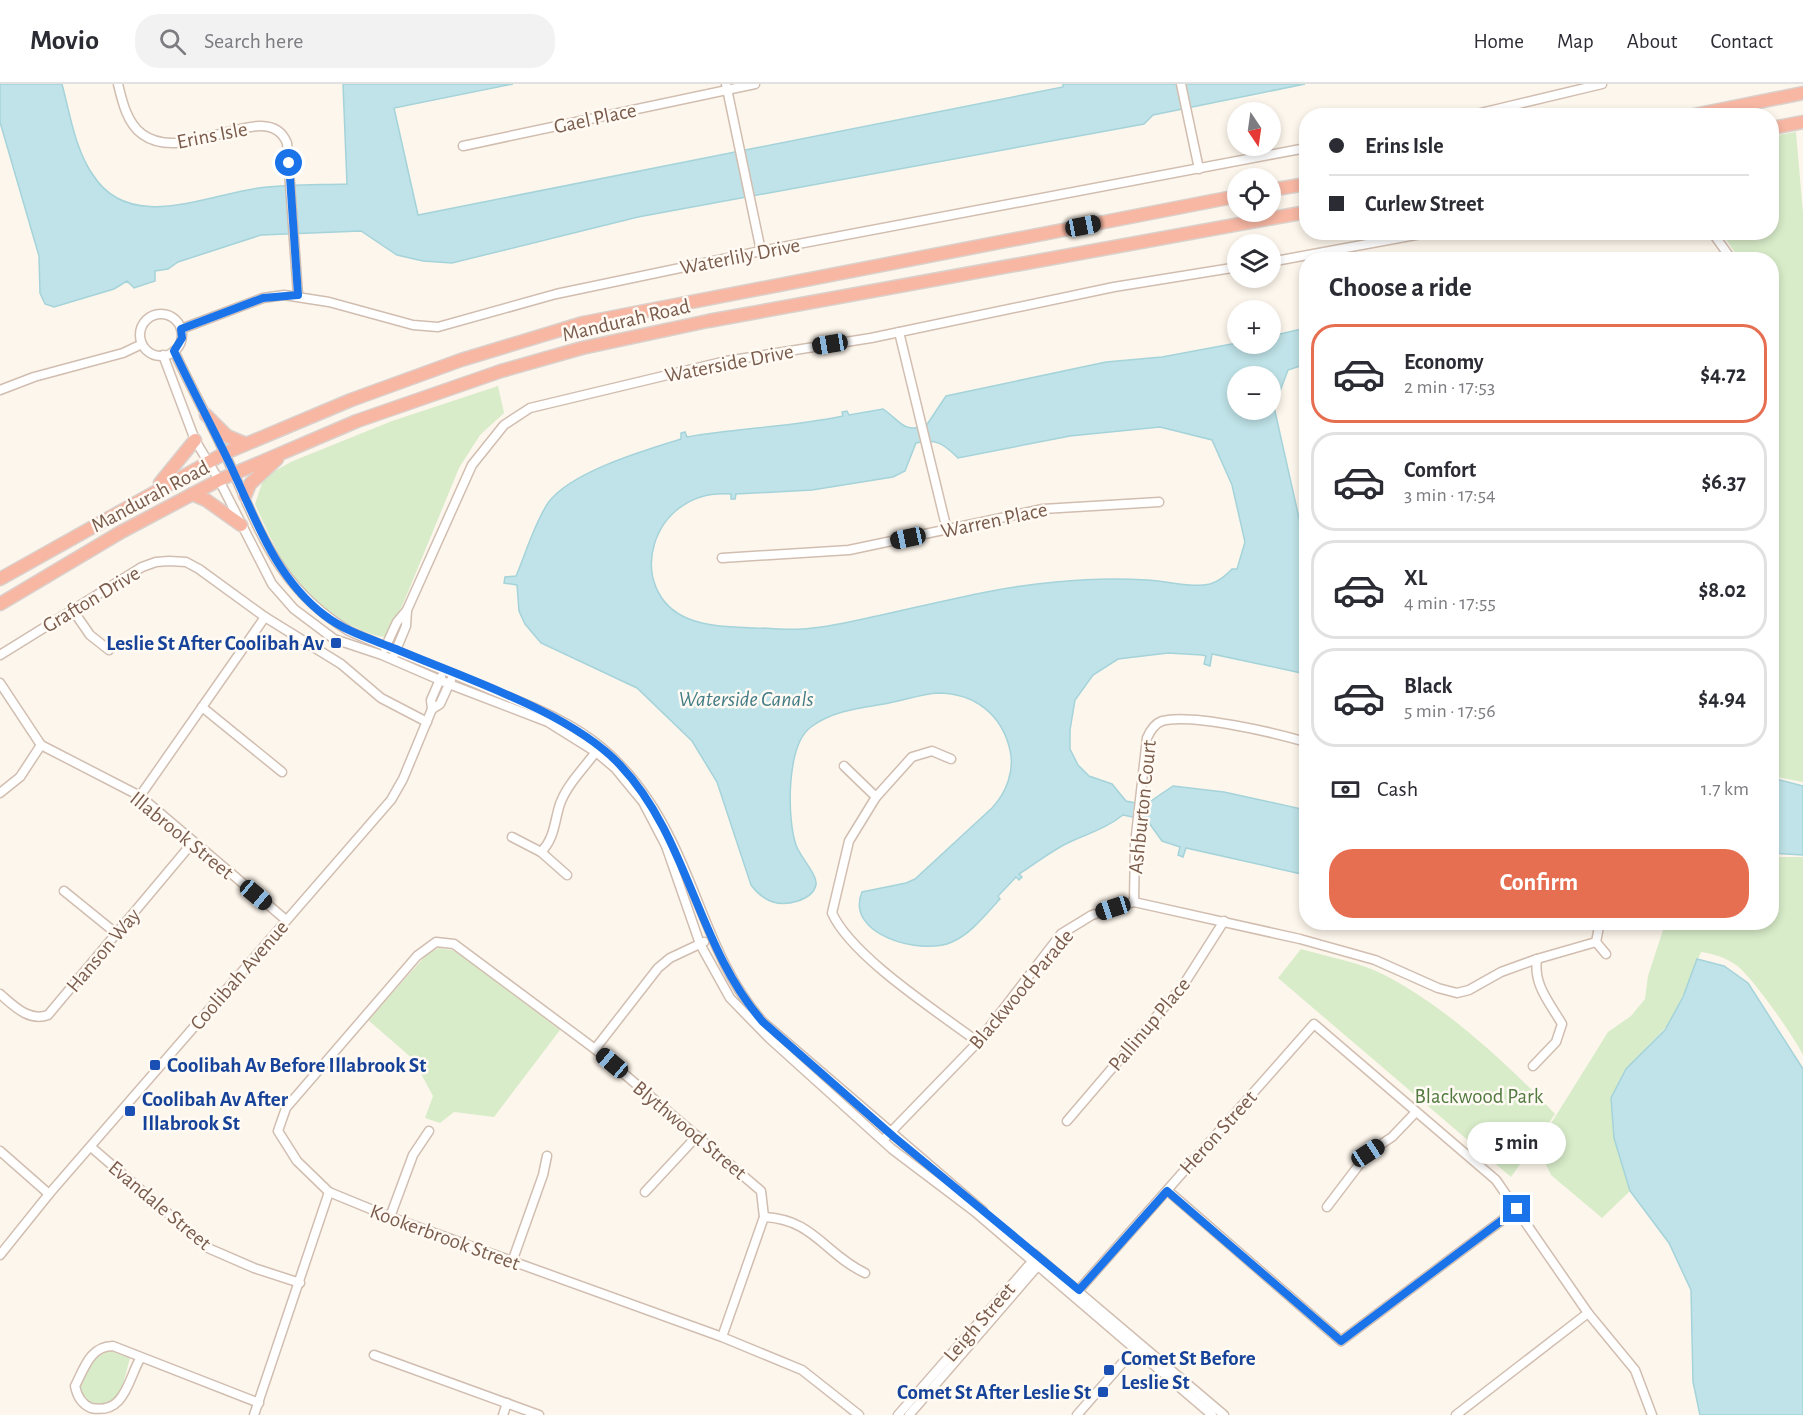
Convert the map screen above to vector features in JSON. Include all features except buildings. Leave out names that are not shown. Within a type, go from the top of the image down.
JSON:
[{"type":"highway","points":[[1724,108],[1803,93]]},
{"type":"highway","points":[[1779,127],[1803,122]]},
{"type":"highway","points":[[1281,188],[1299,185]]},
{"type":"highway","name":"Mandurah Road","points":[[0,579],[208,461],[351,400],[461,360],[583,323],[1227,198]]},
{"type":"highway","name":"Mandurah Road","points":[[0,604],[121,532],[234,473],[427,395],[582,348],[708,321],[1299,213]]},
{"type":"highway","points":[[206,416],[226,436],[246,444]]},
{"type":"highway","points":[[153,491],[195,440]]},
{"type":"highway","points":[[245,496],[260,474],[287,451]]},
{"type":"highway","points":[[192,494],[206,500],[241,525]]},
{"type":"street","name":"Erins Isle","points":[[118,84],[129,118],[141,133],[160,143],[182,144],[252,126],[272,126],[283,132],[287,143],[298,295]]},
{"type":"street","name":"Gael Place","points":[[463,146],[726,87],[755,84]]},
{"type":"street","points":[[1181,84],[1199,169]]},
{"type":"street","points":[[1502,108],[1602,84]]},
{"type":"street","points":[[726,87],[761,251]]},
{"type":"street","name":"Waterlily Drive","points":[[181,329],[263,298],[298,295],[413,326],[438,327],[556,294],[761,251],[1299,149]]},
{"type":"street","points":[[1349,252],[1399,240]]},
{"type":"street","points":[[1281,261],[1299,259]]},
{"type":"street","name":"Waterside Drive","points":[[382,655],[397,622],[407,610],[472,465],[504,425],[530,408],[726,361],[898,332],[1114,287],[1227,269]]},
{"type":"street","points":[[153,315],[170,316],[181,329],[182,338],[174,351],[155,355],[142,344],[141,328],[153,315]]},
{"type":"street","points":[[898,332],[947,530]]},
{"type":"street","points":[[0,390],[34,377],[123,353],[142,344]]},
{"type":"street","points":[[174,351],[274,557],[299,593],[326,616],[349,631],[550,714],[620,764],[649,800],[672,842],[712,939],[745,1001],[763,1022],[1077,1292],[1212,1415]]},
{"type":"street","points":[[163,355],[195,440],[219,480],[272,584],[294,609],[323,634],[347,645],[382,655],[439,681],[548,722],[598,749],[643,802],[666,846],[700,944],[730,998],[769,1038],[885,1143],[1038,1260]]},
{"type":"street","name":"Warren Place","points":[[722,558],[849,550],[1043,509],[1159,502]]},
{"type":"street","name":"Grafton Drive","points":[[0,655],[142,567],[156,562],[186,562],[265,617],[341,664],[381,698],[427,722]]},
{"type":"street","points":[[72,609],[90,635],[109,650]]},
{"type":"street","name":"Waterside Drive","points":[[392,659],[406,626],[407,610]]},
{"type":"street","points":[[140,796],[265,617]]},
{"type":"street","name":"Coolibah Avenue","points":[[0,1255],[49,1194],[391,800],[427,722],[432,709],[431,700],[444,670]]},
{"type":"street","name":"Coolibah Avenue","points":[[432,709],[440,704],[453,674]]},
{"type":"street","name":"Illabrook Street","points":[[0,683],[41,745],[140,796],[286,920]]},
{"type":"street","points":[[202,707],[282,772]]},
{"type":"street","name":"Ashburton Court","points":[[1134,902],[1135,844],[1147,738],[1152,727],[1164,720],[1212,722],[1299,741]]},
{"type":"street","points":[[0,793],[21,777],[41,745]]},
{"type":"street","points":[[541,852],[548,845],[553,833],[560,803],[598,749]]},
{"type":"street","points":[[951,759],[932,751],[912,757],[876,797],[849,841],[832,913],[848,937],[897,981],[978,1042]]},
{"type":"street","points":[[844,766],[876,797]]},
{"type":"street","points":[[512,837],[541,852],[567,875]]},
{"type":"street","name":"Hanson Way","points":[[0,994],[17,1009],[34,1017],[48,1015],[193,842]]},
{"type":"street","points":[[64,891],[117,934]]},
{"type":"street","name":"Blackwood Parade","points":[[885,1143],[922,1100],[978,1042],[1061,934],[1092,915],[1134,902],[1224,921],[1376,960],[1438,988],[1457,993],[1469,990],[1501,972],[1596,942]]},
{"type":"street","name":"Pallinup Place","points":[[1067,1121],[1184,984],[1224,921]]},
{"type":"street","points":[[1598,930],[1596,942],[1606,954]]},
{"type":"street","points":[[595,1048],[658,968],[670,958],[712,939]]},
{"type":"street","name":"Blythwood Street","points":[[436,942],[454,944],[464,950],[595,1048],[760,1191],[764,1217]]},
{"type":"street","name":"Kookerbrook Street","points":[[436,942],[417,956],[286,1108],[278,1131],[297,1161],[329,1192],[390,1217],[722,1337],[802,1370],[859,1415]]},
{"type":"street","points":[[1533,1066],[1556,1042],[1562,1024],[1539,987],[1535,972],[1537,959]]},
{"type":"street","name":"Heron Street","points":[[1077,1292],[1314,1024],[1416,1113]]},
{"type":"street","points":[[1327,1207],[1368,1153],[1392,1137],[1416,1113],[1496,1180],[1588,1313],[1635,1370],[1652,1415]]},
{"type":"street","points":[[390,1217],[413,1155],[429,1131]]},
{"type":"street","points":[[645,1192],[697,1136]]},
{"type":"street","name":"Evandale Street","points":[[91,1147],[208,1248],[254,1268],[300,1283]]},
{"type":"street","points":[[0,1151],[49,1194]]},
{"type":"street","points":[[512,1262],[543,1175],[547,1156]]},
{"type":"street","points":[[1167,1191],[1341,1341],[1517,1209]]},
{"type":"street","points":[[254,1415],[329,1192]]},
{"type":"street","points":[[722,1337],[764,1217],[784,1218],[802,1226],[847,1264],[865,1274]]},
{"type":"street","name":"Leigh Street","points":[[898,1415],[1038,1260]]},
{"type":"street","name":"Leigh Street","points":[[909,1415],[1038,1260]]},
{"type":"street","points":[[1456,1415],[1588,1313]]},
{"type":"street","points":[[141,1357],[122,1401],[117,1407],[98,1411],[87,1406],[78,1397],[75,1386],[96,1350],[113,1346],[259,1403]]},
{"type":"street","points":[[1077,1415],[1138,1346]]},
{"type":"street","points":[[1138,1346],[1224,1415]]},
{"type":"street","points":[[374,1355],[539,1415]]},
{"type":"street","points":[[503,1415],[507,1403]]},
{"type":"green space","points":[[1796,132],[1803,213],[1803,782],[1779,777],[1779,252],[1734,252],[1727,240],[1779,240],[1779,135]]},
{"type":"green space","points":[[498,386],[504,413],[480,435],[459,468],[403,604],[385,637],[371,634],[331,614],[303,589],[291,574],[272,541],[255,504],[262,483],[269,474],[293,461],[392,421]]},
{"type":"green space","points":[[1779,857],[1803,857],[1803,1055],[1772,1007],[1743,971],[1724,958],[1701,952],[1673,1020],[1626,1069],[1616,1089],[1617,1149],[1630,1191],[1602,1218],[1551,1175],[1537,1146],[1608,1032],[1631,1016],[1645,999],[1648,976],[1663,930],[1779,930]]},
{"type":"green space","points":[[439,948],[452,950],[464,957],[560,1030],[494,1117],[454,1112],[440,1123],[425,1118],[433,1096],[413,1059],[368,1020],[428,953]]},
{"type":"green space","name":"Blackwood Park","points":[[1301,949],[1376,971],[1424,999],[1494,1054],[1555,1114],[1511,1177],[1278,978]]},
{"type":"green space","points":[[110,1351],[130,1358],[121,1391],[113,1405],[92,1403],[84,1397],[79,1387],[96,1357]]},
{"type":"water","points":[[0,84],[62,84],[77,143],[93,175],[109,192],[127,202],[148,206],[170,206],[259,188],[347,184],[343,84],[513,84],[394,108],[418,215],[1063,87],[1063,84],[1305,84],[1153,115],[1144,124],[638,217],[452,263],[423,261],[397,255],[361,231],[261,235],[178,262],[168,269],[155,271],[155,281],[134,288],[127,281],[114,289],[54,307],[45,304],[40,293],[39,256],[0,122]]},
{"type":"water","name":"Waterside Canals","points":[[1299,330],[1299,366],[1288,370],[1281,388],[1281,366],[1227,366],[1227,420],[1277,420],[1299,518],[1299,673],[1212,654],[1210,666],[1204,664],[1206,656],[1202,655],[1168,653],[1118,659],[1093,675],[1075,700],[1070,730],[1070,749],[1078,765],[1089,776],[1112,784],[1126,801],[1145,805],[1173,786],[1224,792],[1299,808],[1299,873],[1186,848],[1183,857],[1178,855],[1180,847],[1162,841],[1147,820],[1123,815],[1058,848],[1019,874],[1022,877],[1019,880],[1016,877],[998,896],[1000,899],[972,929],[952,942],[939,946],[923,946],[906,944],[889,938],[864,920],[859,907],[862,892],[915,879],[992,808],[1005,789],[1010,774],[1011,758],[1006,738],[1001,726],[985,708],[964,697],[938,693],[837,714],[811,727],[803,736],[793,765],[791,818],[796,845],[814,876],[816,885],[809,895],[798,901],[778,903],[769,901],[751,885],[717,782],[692,741],[637,688],[541,643],[525,624],[519,611],[517,585],[504,583],[505,577],[516,576],[538,520],[548,503],[559,492],[590,472],[648,449],[681,439],[681,433],[685,432],[687,437],[823,420],[843,416],[842,412],[847,411],[849,415],[883,409],[902,425],[918,428],[926,426],[946,396],[1106,362],[1162,357],[1227,345],[1227,354],[1281,354],[1281,334]],"holes":[[[1160,427],[1212,440],[1232,485],[1245,542],[1237,569],[1232,569],[1220,580],[1210,584],[1113,579],[1033,584],[820,627],[795,629],[730,627],[697,622],[668,606],[656,587],[651,566],[654,544],[664,523],[681,507],[703,496],[731,494],[731,499],[735,499],[736,494],[812,490],[893,477],[905,471],[916,443],[929,441],[939,443],[958,458],[1070,436]]]},
{"type":"water","points":[[1779,780],[1803,786],[1803,855],[1779,853]]},
{"type":"water","points":[[1697,959],[1724,966],[1748,983],[1803,1069],[1803,1415],[1700,1415],[1693,1382],[1691,1290],[1669,1243],[1630,1191],[1614,1138],[1611,1098],[1626,1069],[1665,1030],[1683,997]]},
{"type":"place","name":"Leslie St After Coolibah Av","points":[[336,643]]},
{"type":"place","name":"Coolibah Av Before Illabrook St","points":[[155,1065]]},
{"type":"place","name":"Coolibah Av After Illabrook St","points":[[130,1111]]},
{"type":"place","name":"Comet St Before Leslie St","points":[[1109,1370]]},
{"type":"place","name":"Comet St After Leslie St","points":[[1103,1392]]},
{"type":"route","points":[[289,163],[298,295],[263,298],[181,329],[182,338],[174,351],[280,568],[299,593],[312,605],[349,631],[550,714],[582,733],[620,764],[649,800],[672,842],[728,974],[745,1001],[763,1022],[894,1137],[1079,1290],[1167,1191],[1341,1341],[1517,1209]]}]
